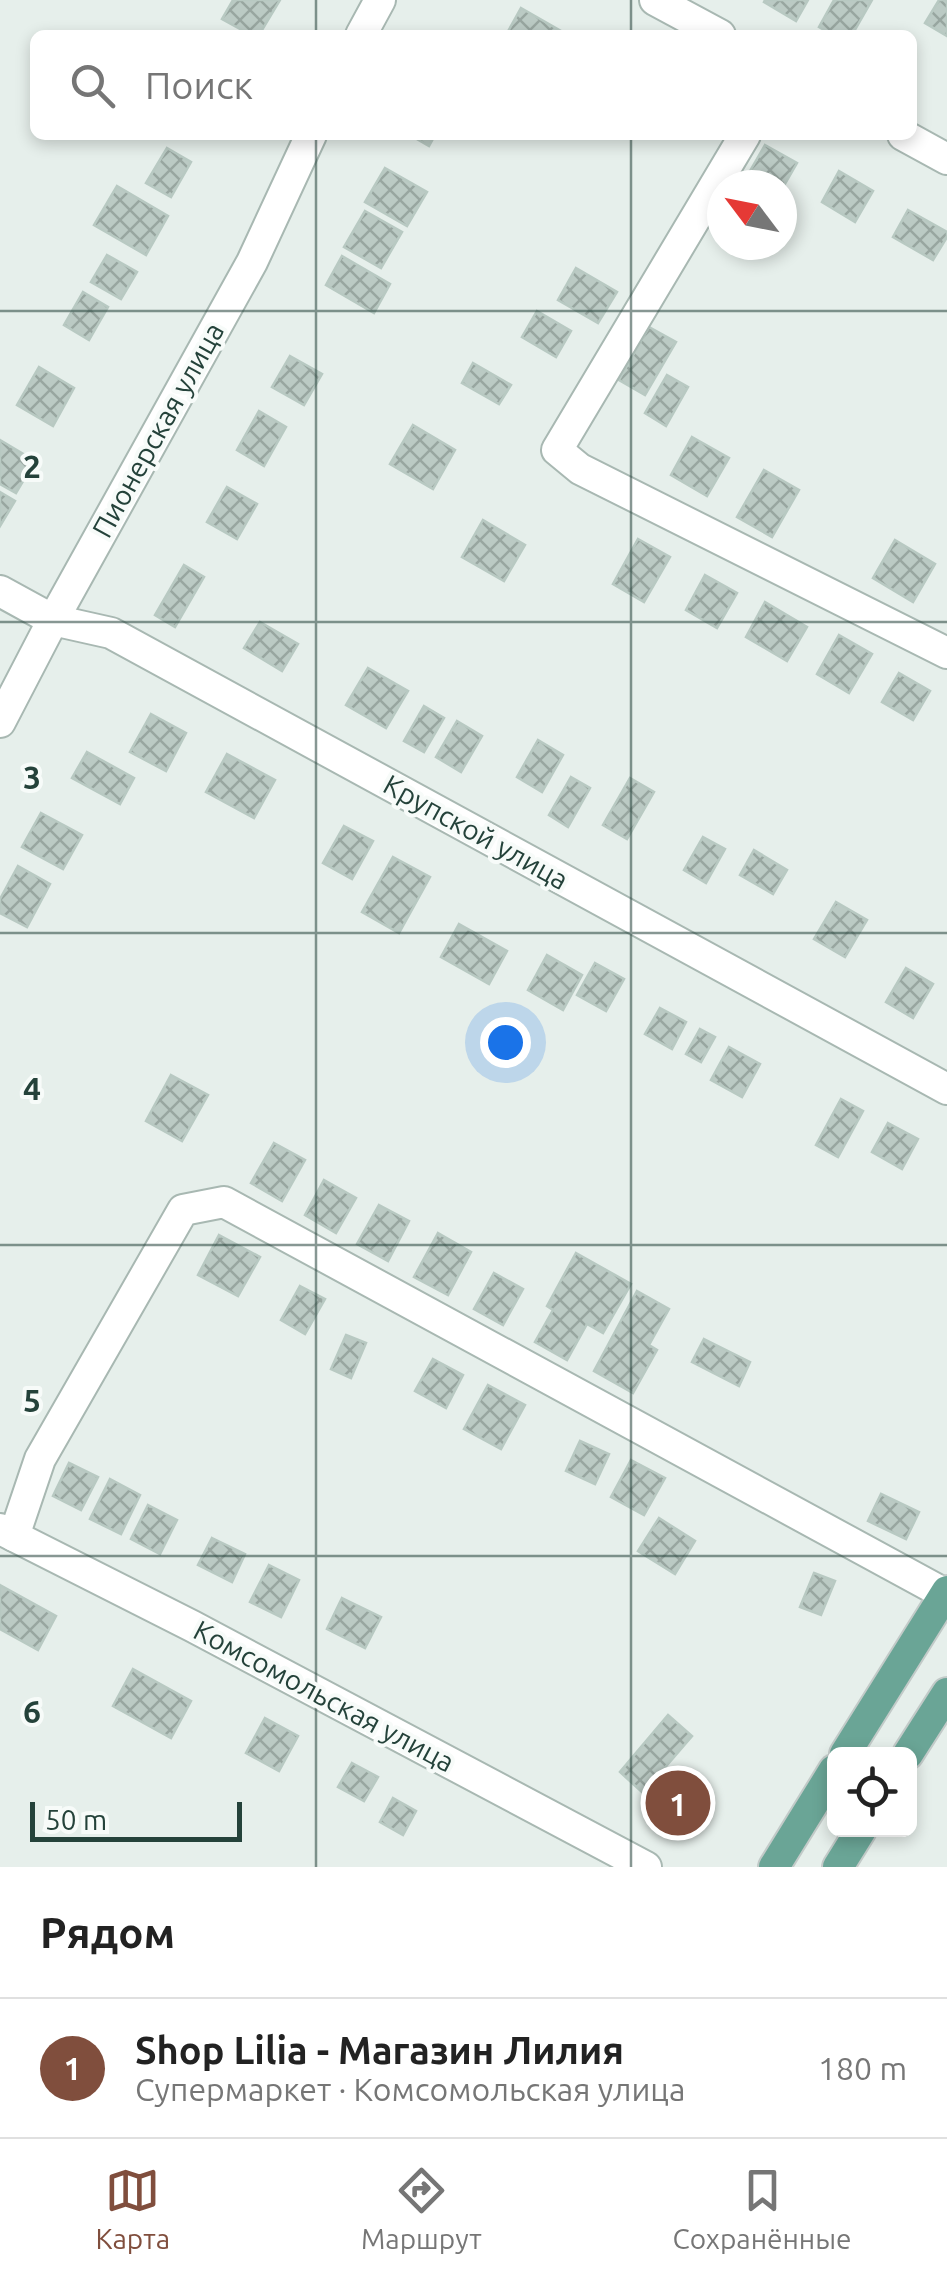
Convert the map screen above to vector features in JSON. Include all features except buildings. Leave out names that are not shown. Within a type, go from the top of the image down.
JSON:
[{"type":"main road","points":[[848,1747],[946,1593]]},
{"type":"main road","points":[[912,1747],[947,1692]]},
{"type":"main road","points":[[774,1867],[827,1781]]},
{"type":"main road","points":[[838,1867],[857,1837]]},
{"type":"street","points":[[364,30],[380,0]]},
{"type":"street","points":[[655,0],[711,30]]},
{"type":"street","name":"Пионерская улица","points":[[0,722],[252,262],[309,140]]},
{"type":"street","points":[[742,140],[557,450],[580,469],[947,653]]},
{"type":"street","points":[[912,140],[947,160]]},
{"type":"street","name":"Крупской улица","points":[[0,591],[53,620],[111,632],[947,1089]]},
{"type":"street","points":[[7,1533],[40,1459],[183,1210],[224,1202],[946,1593]]},
{"type":"street","name":"Комсомольская улица","points":[[7,1533],[192,1626],[646,1867]]},
{"type":"place","name":"Shop Lilia - Магазин Лилия","points":[[678,1803]]}]
